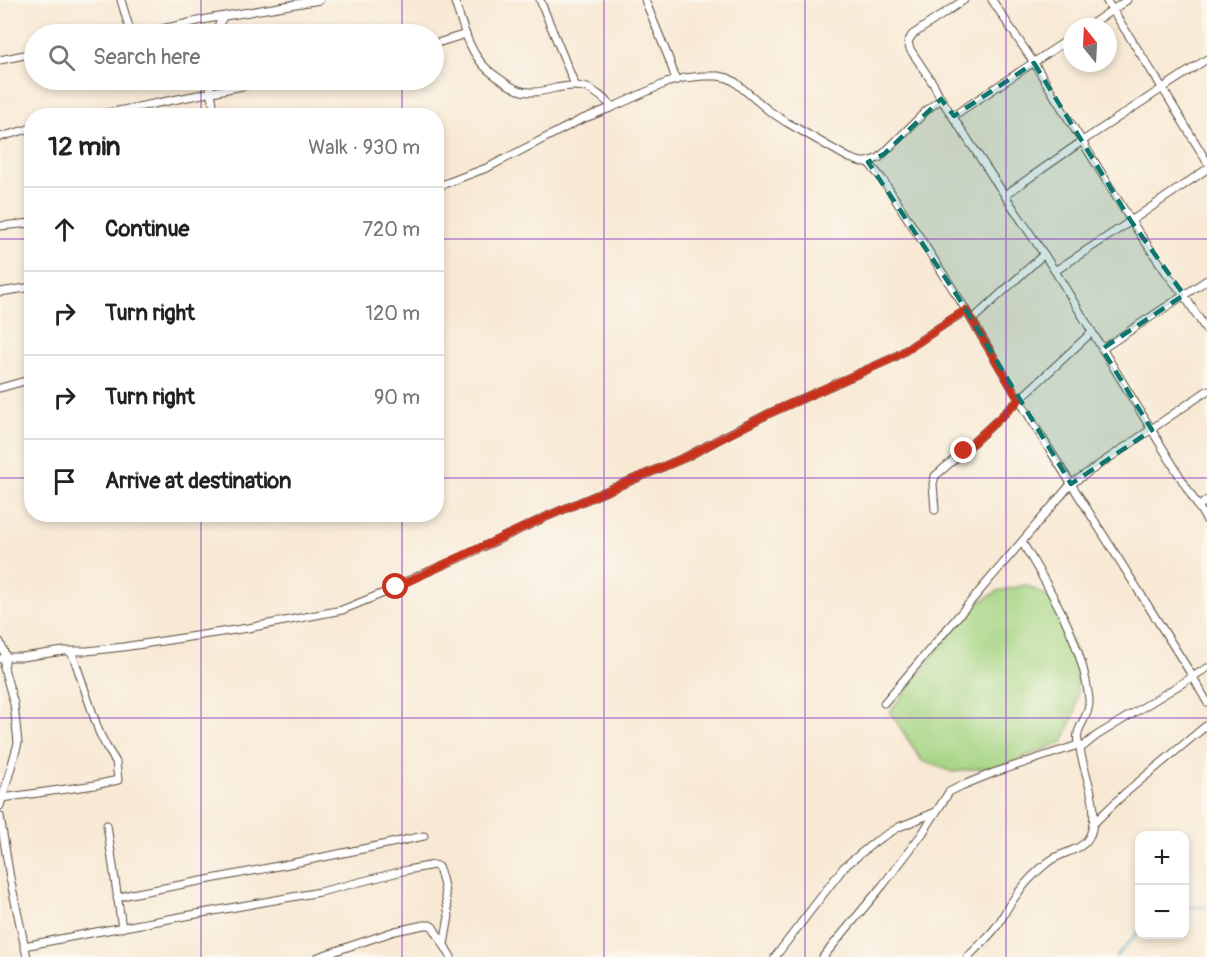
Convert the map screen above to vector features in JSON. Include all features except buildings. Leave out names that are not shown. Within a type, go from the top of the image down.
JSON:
[{"type":"street","points":[[121,0],[128,24]]},
{"type":"street","points":[[188,24],[274,4],[320,0]]},
{"type":"street","points":[[454,0],[476,55],[484,66],[510,86],[530,93],[575,85],[582,86],[589,88],[613,107]]},
{"type":"street","points":[[540,0],[575,85]]},
{"type":"street","points":[[645,0],[676,80]]},
{"type":"street","points":[[963,0],[912,35],[908,42],[910,49],[1055,271],[1207,520]]},
{"type":"street","points":[[992,0],[1034,63],[1131,221],[1207,332]]},
{"type":"street","points":[[1106,0],[1207,162]]},
{"type":"street","points":[[1100,18],[1127,0]]},
{"type":"street","points":[[219,24],[223,17]]},
{"type":"street","points":[[444,41],[466,34]]},
{"type":"street","points":[[953,116],[1063,43]]},
{"type":"street","points":[[0,60],[24,55]]},
{"type":"street","points":[[1005,195],[1207,59]]},
{"type":"street","points":[[444,184],[489,167],[580,120],[676,80],[704,76],[728,78],[786,122],[849,158],[861,162],[879,158],[941,99]]},
{"type":"street","points":[[131,108],[217,90]]},
{"type":"street","points":[[212,91],[214,108]]},
{"type":"street","points":[[0,137],[24,130]]},
{"type":"street","points":[[868,162],[883,180],[966,310],[1019,400],[1207,702]]},
{"type":"street","points":[[1055,271],[1207,169]]},
{"type":"street","points":[[0,226],[24,224]]},
{"type":"street","points":[[972,320],[1044,254]]},
{"type":"street","points":[[1102,349],[1207,280]]},
{"type":"street","points":[[0,292],[24,288]]},
{"type":"street","points":[[3,658],[123,647],[325,614],[349,607],[548,516],[686,457],[770,413],[893,358],[909,350],[966,310]]},
{"type":"street","points":[[934,510],[935,476],[1092,332]]},
{"type":"street","points":[[0,388],[24,381]]},
{"type":"street","points":[[884,703],[1071,484],[1207,392]]},
{"type":"street","points":[[1198,507],[1207,500]]},
{"type":"street","points":[[968,957],[996,927],[1015,897],[1039,870],[1053,858],[1087,842],[1094,824],[1090,785],[1077,740],[1077,733],[1089,708],[1081,661],[1061,611],[1022,542]]},
{"type":"street","points":[[0,642],[4,668],[14,704],[18,743],[1,802],[118,780],[116,762],[102,739],[70,652]]},
{"type":"street","points":[[823,957],[922,834],[949,792],[993,773],[1079,747],[1207,668]]},
{"type":"street","points":[[1094,824],[1124,794],[1207,725]]},
{"type":"street","points":[[775,957],[849,861],[899,827],[936,812]]},
{"type":"street","points":[[0,816],[9,878],[27,957]]},
{"type":"street","points":[[107,825],[122,928]]},
{"type":"street","points":[[117,898],[424,836]]},
{"type":"street","points":[[24,946],[320,892],[434,865],[440,871],[448,907],[449,916],[444,945]]},
{"type":"street","points":[[318,957],[395,931],[424,925],[433,927],[451,957]]},
{"type":"highlighted area","points":[[1034,63],[1131,221],[1184,295],[1102,349],[1152,430],[1071,484],[958,297],[868,162],[884,154],[941,99],[954,116]]},
{"type":"green space","points":[[1026,585],[1049,597],[1065,627],[1078,663],[1076,710],[1063,742],[1004,765],[953,772],[922,761],[890,712],[945,640],[978,603],[998,591]]},
{"type":"waterway","points":[[1189,907],[1207,907]]},
{"type":"waterway","points":[[1116,957],[1135,936]]},
{"type":"route","points":[[396,587],[548,516],[686,457],[770,413],[893,358],[909,350],[966,310],[1019,400],[964,451]]}]
